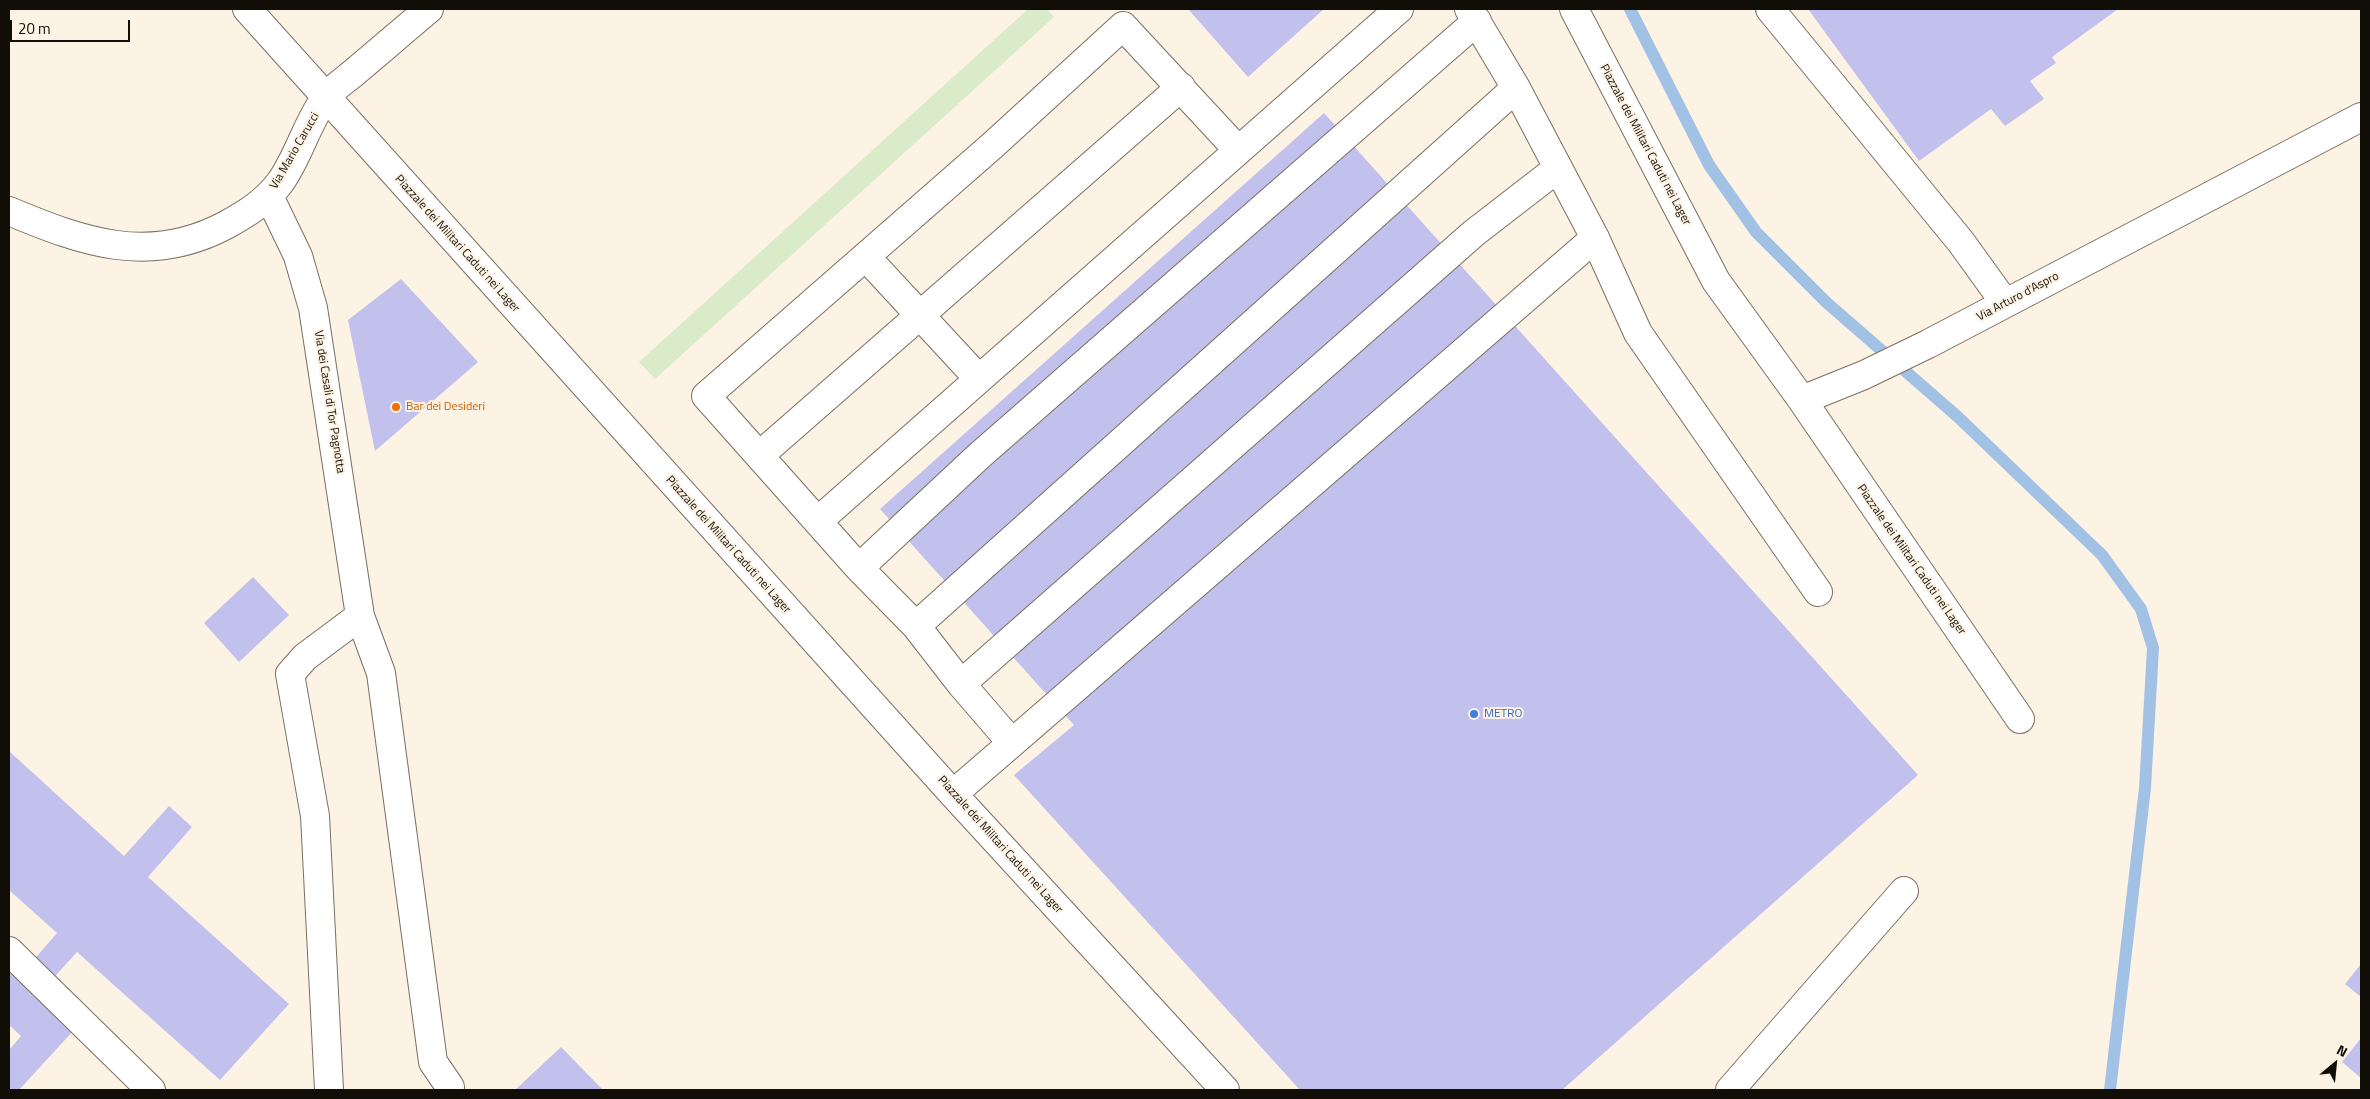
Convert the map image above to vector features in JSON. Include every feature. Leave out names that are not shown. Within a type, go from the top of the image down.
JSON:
[{"type":"street","name":"Piazzale dei Militari Caduti nei Lager","points":[[247,9],[953,794],[1225,1090]]},
{"type":"street","points":[[326,97],[429,9]]},
{"type":"street","points":[[818,521],[1399,9]]},
{"type":"street","name":"Piazzale dei Militari Caduti nei Lager","points":[[1574,9],[1716,281],[1802,400],[2020,719]]},
{"type":"street","points":[[1770,9],[1961,242],[2005,303]]},
{"type":"street","points":[[859,568],[980,455],[1473,15],[1516,88],[1595,238],[1638,333],[1818,592]]},
{"type":"street","points":[[1012,743],[961,684],[916,626],[859,568],[706,396],[866,257],[1123,26],[1238,150]]},
{"type":"street","points":[[760,455],[1181,87]]},
{"type":"street","points":[[916,626],[1516,88]]},
{"type":"street","name":"Via Mario Carucci","points":[[9,211],[90,241],[120,247],[155,247],[178,244],[210,234],[243,216],[269,196],[281,182],[326,97]]},
{"type":"street","name":"Via Arturo d'Aspro","points":[[1802,400],[1864,375],[1921,347],[2361,117]]},
{"type":"street","points":[[961,684],[1474,233],[1558,168]]},
{"type":"street","name":"Via dei Casali di Tor Pagnotta","points":[[269,196],[298,256],[313,308],[321,348],[360,616],[381,672],[433,1062],[450,1087]]},
{"type":"street","points":[[953,794],[1595,238]]},
{"type":"street","points":[[866,257],[979,379]]},
{"type":"street","points":[[329,1090],[315,816],[290,674],[305,657],[360,616]]},
{"type":"street","points":[[1730,1090],[1904,891]]},
{"type":"street","points":[[9,951],[151,1090]]},
{"type":"green space","points":[[1028,9],[1047,9],[1054,17],[655,379],[639,362]]},
{"type":"building","points":[[1188,9],[1324,9],[1248,77]]},
{"type":"building","points":[[1808,9],[2118,9],[2052,57],[2056,63],[2030,81],[2044,99],[2005,126],[1991,109],[1919,161]]},
{"type":"building","name":"METRO","points":[[1324,113],[1918,775],[1562,1090],[1300,1090],[1014,775],[1074,725],[880,509]]},
{"type":"building","name":"Bar dei Desideri","points":[[401,279],[478,362],[375,451],[348,320]]},
{"type":"building","points":[[253,577],[289,615],[239,662],[204,623]]},
{"type":"building","points":[[9,751],[124,856],[169,806],[192,827],[148,877],[289,1004],[220,1080],[77,952],[36,997],[74,1030],[19,1090],[9,1090],[9,1050],[21,1036],[9,1025],[9,973],[17,979],[57,933],[9,890]]},
{"type":"building","points":[[2361,964],[2361,997],[2345,984]]},
{"type":"building","points":[[2361,1038],[2361,1078],[2342,1062]]},
{"type":"building","points":[[561,1047],[603,1090],[515,1090]]},
{"type":"waterway","points":[[1630,9],[1709,165],[1756,232],[1826,302],[1958,417],[2102,555],[2141,609],[2153,648],[2145,788],[2110,1090]]},
{"type":"place","name":"Bar dei Desideri","points":[[396,407]]},
{"type":"place","name":"METRO","points":[[1474,714]]}]
